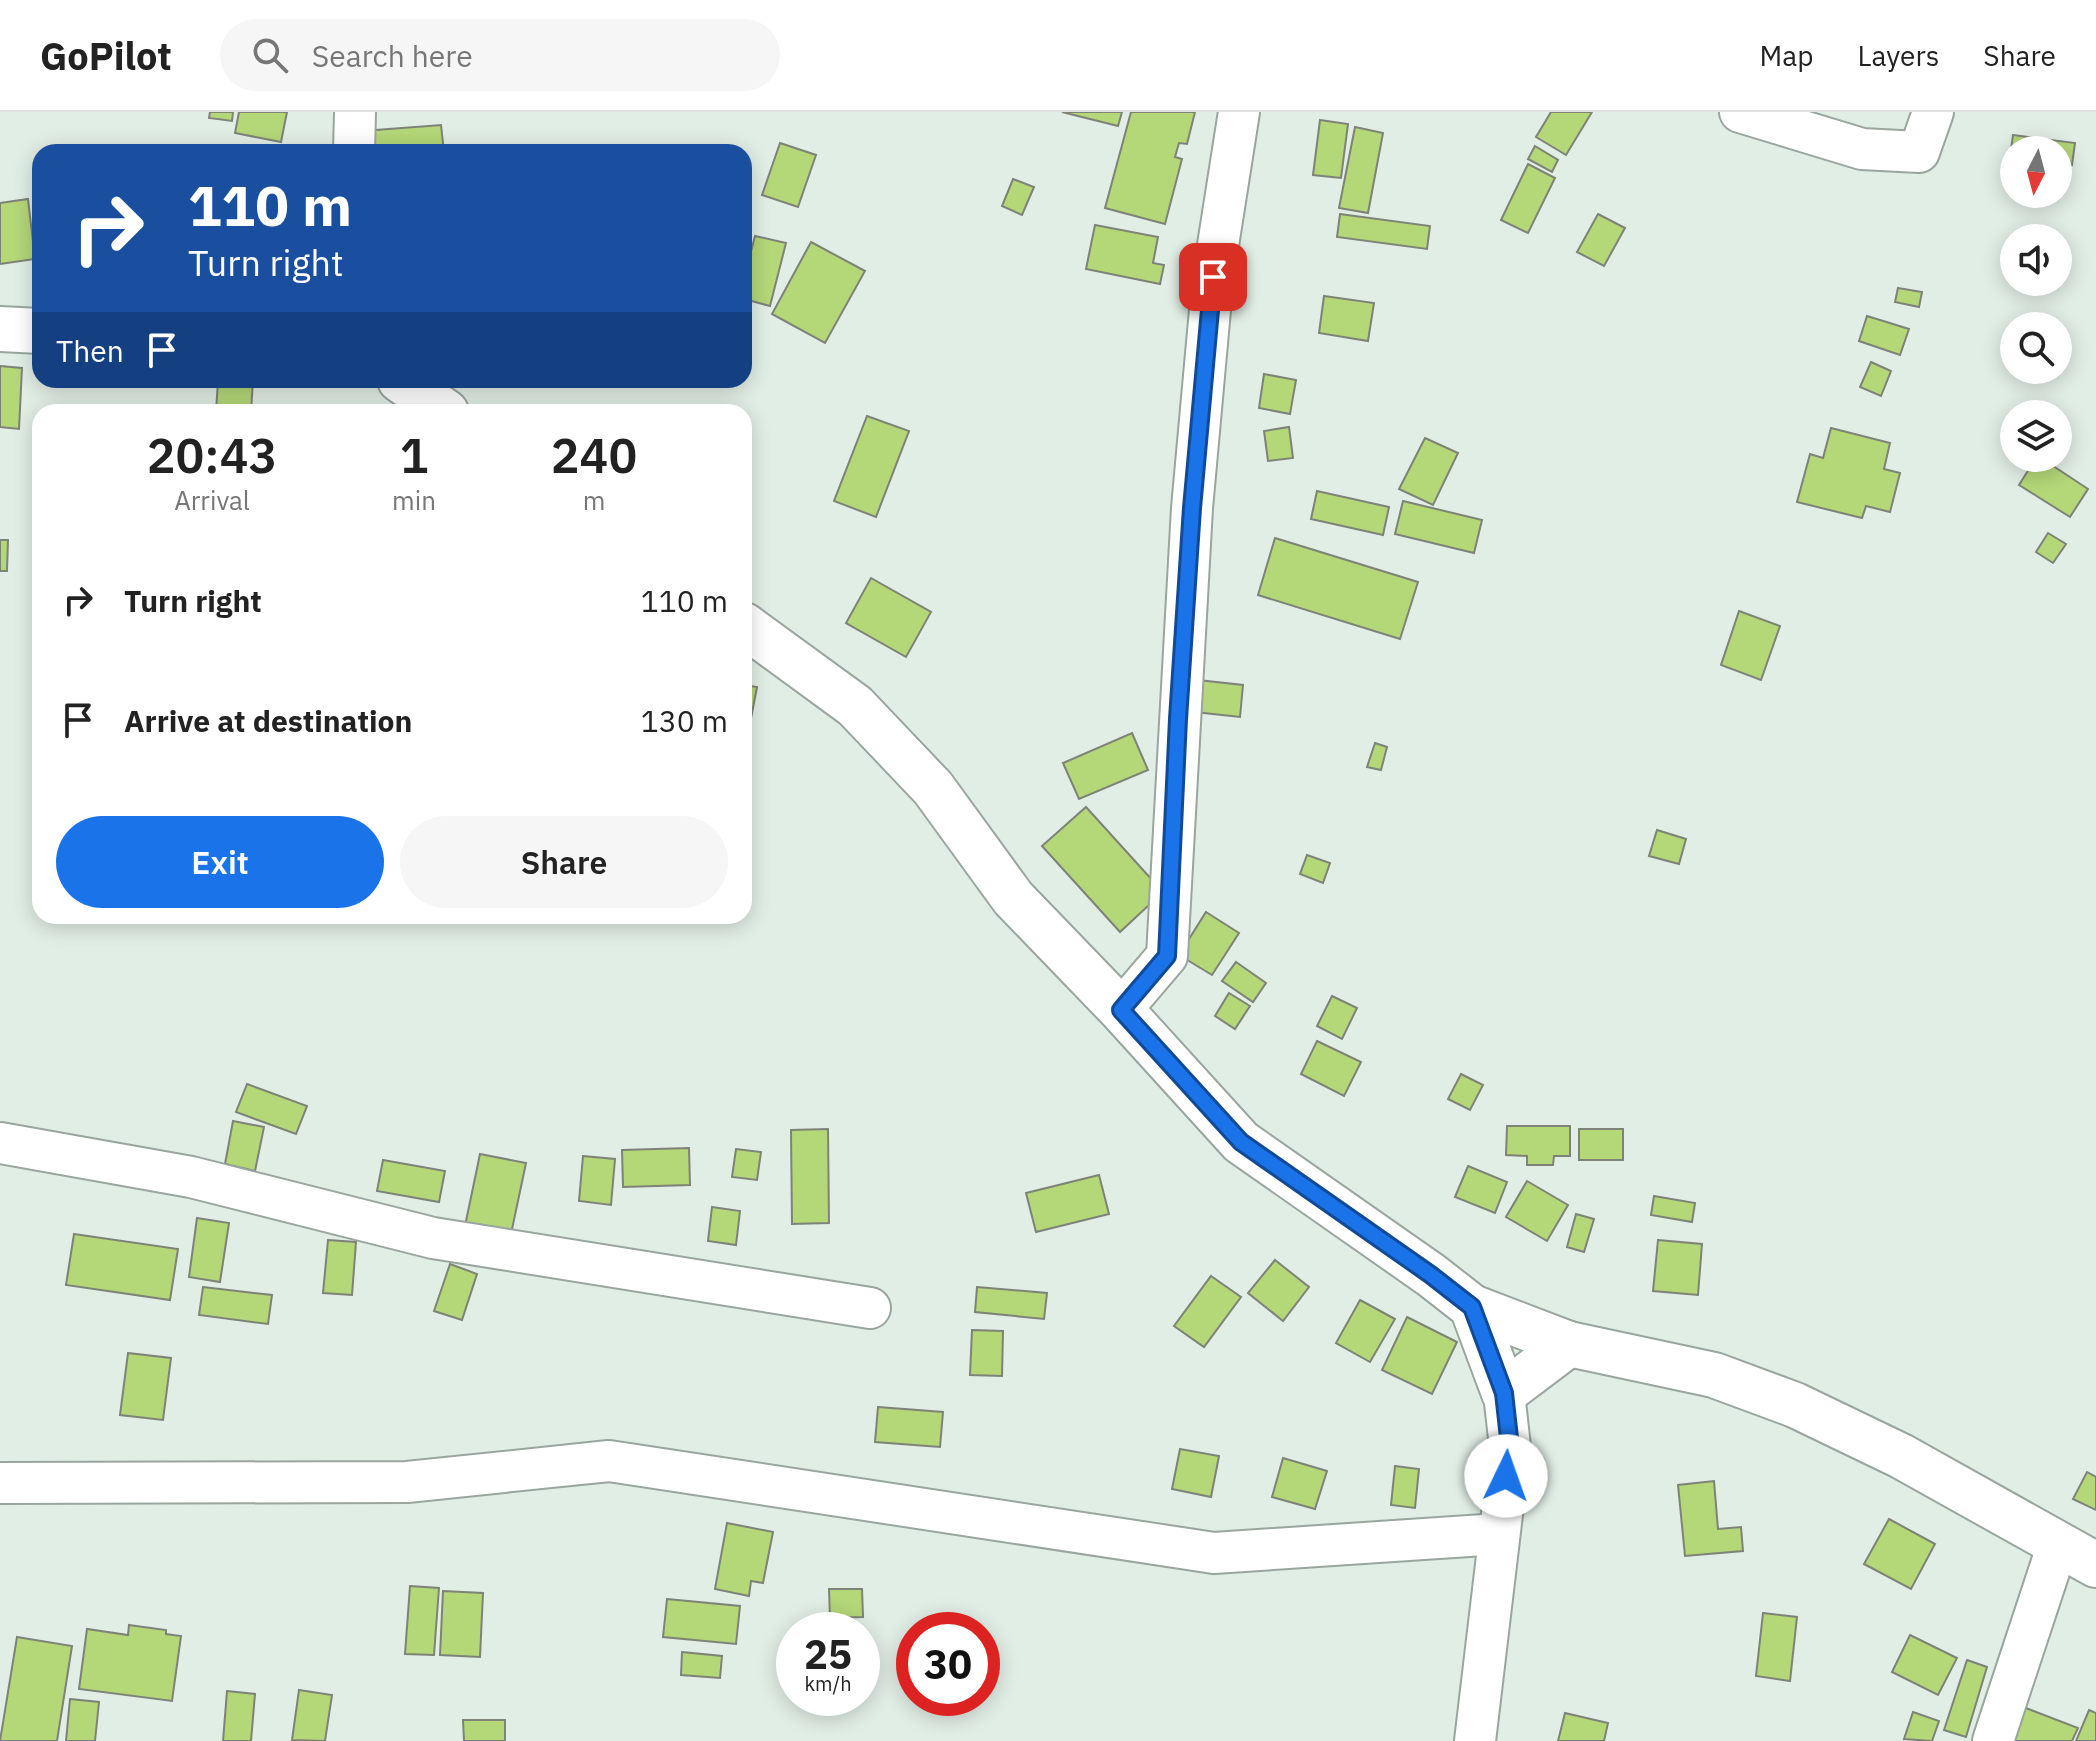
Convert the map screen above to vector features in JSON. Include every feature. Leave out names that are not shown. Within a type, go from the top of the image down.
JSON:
[{"type":"street","points":[[354,144],[355,112]]},
{"type":"street","points":[[1121,1010],[1167,956],[1192,508],[1213,277],[1239,112]]},
{"type":"street","points":[[1740,112],[1862,149],[1919,152],[1933,112]]},
{"type":"street","points":[[0,329],[32,331]]},
{"type":"street","points":[[412,388],[434,404]]},
{"type":"street","points":[[752,631],[855,706],[933,788],[1013,898],[1121,1010],[1241,1142],[1472,1307],[1569,1344],[1714,1375],[1795,1405],[1901,1456],[2096,1565]]},
{"type":"street","points":[[0,1143],[191,1177],[433,1238],[870,1308]]},
{"type":"street","points":[[1472,1307],[1504,1393],[1510,1447],[1475,1741]]},
{"type":"street","points":[[1504,1393],[1569,1344]]},
{"type":"street","points":[[0,1483],[407,1482],[609,1461],[1214,1553],[1499,1534]]},
{"type":"street","points":[[1993,1741],[2058,1544]]},
{"type":"building","points":[[210,112],[233,112],[232,121],[209,118]]},
{"type":"building","points":[[239,112],[287,112],[281,142],[235,133]]},
{"type":"building","points":[[1062,112],[1122,112],[1118,126]]},
{"type":"building","points":[[1131,112],[1195,112],[1187,144],[1179,143],[1175,157],[1182,159],[1165,224],[1105,208]]},
{"type":"building","points":[[1551,112],[1592,112],[1566,155],[1536,137]]},
{"type":"building","points":[[1320,120],[1348,124],[1341,178],[1313,175]]},
{"type":"building","points":[[441,125],[443,144],[364,144],[363,131]]},
{"type":"building","points":[[1355,127],[1383,133],[1368,213],[1339,208]]},
{"type":"building","points":[[780,143],[816,155],[798,207],[762,195]]},
{"type":"building","points":[[1535,146],[1558,160],[1552,172],[1528,159]]},
{"type":"building","points":[[1528,164],[1555,178],[1528,233],[1501,220]]},
{"type":"building","points":[[1013,179],[1034,187],[1022,215],[1002,206]]},
{"type":"building","points":[[28,199],[32,259],[0,264],[0,203]]},
{"type":"building","points":[[1340,214],[1430,226],[1427,249],[1337,237]]},
{"type":"building","points":[[1598,214],[1625,228],[1604,266],[1577,252]]},
{"type":"building","points":[[1095,225],[1158,237],[1153,263],[1164,265],[1160,284],[1086,269]]},
{"type":"building","points":[[755,236],[786,243],[770,306],[752,301],[752,248]]},
{"type":"building","points":[[811,242],[865,271],[825,343],[772,314]]},
{"type":"building","points":[[1898,288],[1922,292],[1919,307],[1895,302]]},
{"type":"building","points":[[1324,296],[1374,303],[1368,341],[1319,333]]},
{"type":"building","points":[[1867,316],[1909,329],[1900,355],[1859,341]]},
{"type":"building","points":[[1871,362],[1891,371],[1881,396],[1860,387]]},
{"type":"building","points":[[0,366],[22,368],[19,429],[0,427]]},
{"type":"building","points":[[1264,374],[1296,380],[1290,414],[1259,408]]},
{"type":"building","points":[[218,388],[252,388],[252,404],[216,404]]},
{"type":"building","points":[[867,416],[909,431],[876,517],[834,501]]},
{"type":"building","points":[[1289,427],[1293,458],[1268,461],[1264,431]]},
{"type":"building","points":[[1831,428],[1890,443],[1884,469],[1900,473],[1890,512],[1866,506],[1862,518],[1797,502],[1810,454],[1823,458]]},
{"type":"building","points":[[1425,438],[1458,453],[1433,505],[1399,489]]},
{"type":"building","points":[[2027,472],[2062,472],[2088,489],[2070,517],[2019,485]]},
{"type":"building","points":[[1317,491],[1389,507],[1383,535],[1311,519]]},
{"type":"building","points":[[1403,501],[1482,520],[1474,553],[1395,534]]},
{"type":"building","points":[[2048,533],[2066,544],[2053,563],[2036,552]]},
{"type":"building","points":[[1275,538],[1418,582],[1400,639],[1258,595]]},
{"type":"building","points":[[0,540],[8,540],[7,571],[0,571]]},
{"type":"building","points":[[871,578],[931,612],[906,657],[846,623]]},
{"type":"building","points":[[1739,611],[1780,626],[1761,680],[1721,665]]},
{"type":"building","points":[[1198,680],[1243,685],[1240,717],[1195,712]]},
{"type":"building","points":[[752,686],[757,687],[752,713]]},
{"type":"building","points":[[1132,733],[1148,770],[1079,799],[1063,763]]},
{"type":"building","points":[[1375,743],[1387,747],[1381,770],[1367,767]]},
{"type":"building","points":[[1086,807],[1163,892],[1120,932],[1042,846]]},
{"type":"building","points":[[1657,830],[1686,839],[1679,864],[1649,856]]},
{"type":"building","points":[[1307,855],[1330,863],[1323,883],[1300,874]]},
{"type":"building","points":[[1206,912],[1239,933],[1212,975],[1179,955]]},
{"type":"building","points":[[1236,962],[1266,983],[1253,1002],[1222,981]]},
{"type":"building","points":[[1229,993],[1250,1006],[1235,1029],[1215,1016]]},
{"type":"building","points":[[1332,996],[1357,1008],[1342,1039],[1317,1026]]},
{"type":"building","points":[[1317,1041],[1361,1062],[1344,1096],[1301,1074]]},
{"type":"building","points":[[1461,1074],[1483,1085],[1470,1110],[1448,1099]]},
{"type":"building","points":[[247,1084],[307,1106],[296,1134],[236,1112]]},
{"type":"building","points":[[233,1121],[264,1127],[255,1171],[225,1164]]},
{"type":"building","points":[[1507,1126],[1570,1126],[1570,1156],[1554,1156],[1553,1165],[1527,1165],[1527,1156],[1506,1155]]},
{"type":"building","points":[[828,1129],[829,1223],[792,1224],[791,1130]]},
{"type":"building","points":[[1579,1129],[1623,1129],[1623,1160],[1579,1160]]},
{"type":"building","points":[[689,1148],[690,1185],[623,1187],[622,1150]]},
{"type":"building","points":[[736,1149],[761,1152],[757,1180],[732,1177]]},
{"type":"building","points":[[480,1154],[526,1163],[511,1234],[465,1226]]},
{"type":"building","points":[[583,1156],[615,1159],[611,1205],[579,1201]]},
{"type":"building","points":[[383,1160],[445,1171],[439,1202],[377,1191]]},
{"type":"building","points":[[1468,1166],[1507,1182],[1495,1213],[1455,1197]]},
{"type":"building","points":[[1099,1175],[1109,1214],[1036,1232],[1026,1193]]},
{"type":"building","points":[[1527,1181],[1568,1205],[1547,1241],[1506,1217]]},
{"type":"building","points":[[1654,1196],[1695,1203],[1692,1222],[1651,1215]]},
{"type":"building","points":[[712,1207],[740,1211],[736,1245],[708,1241]]},
{"type":"building","points":[[1576,1214],[1594,1219],[1584,1252],[1567,1247]]},
{"type":"building","points":[[197,1218],[229,1223],[220,1282],[189,1277]]},
{"type":"building","points":[[74,1234],[178,1249],[170,1300],[66,1285]]},
{"type":"building","points":[[328,1240],[356,1242],[352,1295],[323,1293]]},
{"type":"building","points":[[1658,1240],[1702,1244],[1698,1295],[1653,1291]]},
{"type":"building","points":[[1275,1260],[1309,1287],[1283,1321],[1248,1293]]},
{"type":"building","points":[[450,1264],[477,1274],[462,1320],[434,1311]]},
{"type":"building","points":[[1211,1276],[1241,1297],[1204,1347],[1174,1326]]},
{"type":"building","points":[[203,1287],[272,1295],[268,1324],[199,1315]]},
{"type":"building","points":[[977,1287],[1047,1293],[1044,1319],[975,1312]]},
{"type":"building","points":[[1360,1300],[1395,1319],[1370,1362],[1336,1343]]},
{"type":"building","points":[[1407,1317],[1457,1342],[1432,1394],[1382,1370]]},
{"type":"building","points":[[972,1330],[1003,1331],[1002,1376],[970,1375]]},
{"type":"building","points":[[128,1353],[171,1358],[163,1420],[120,1415]]},
{"type":"building","points":[[878,1407],[943,1412],[940,1447],[875,1442]]},
{"type":"building","points":[[1180,1449],[1219,1456],[1211,1497],[1172,1489]]},
{"type":"building","points":[[1283,1458],[1327,1471],[1315,1509],[1272,1497]]},
{"type":"building","points":[[1395,1466],[1419,1469],[1415,1508],[1391,1505]]},
{"type":"building","points":[[2087,1472],[2096,1477],[2096,1510],[2073,1499]]},
{"type":"building","points":[[1714,1481],[1718,1529],[1741,1527],[1743,1551],[1685,1556],[1678,1485]]},
{"type":"building","points":[[1889,1519],[1935,1544],[1911,1589],[1864,1564]]},
{"type":"building","points":[[727,1523],[773,1532],[763,1583],[751,1581],[749,1596],[715,1589]]},
{"type":"building","points":[[410,1586],[439,1588],[434,1655],[405,1654]]},
{"type":"building","points":[[829,1589],[862,1589],[863,1612],[830,1612]]},
{"type":"building","points":[[443,1591],[483,1593],[480,1657],[440,1655]]},
{"type":"building","points":[[667,1599],[740,1606],[736,1644],[663,1637]]},
{"type":"building","points":[[1763,1613],[1797,1617],[1790,1681],[1756,1676]]},
{"type":"building","points":[[129,1625],[166,1630],[166,1634],[181,1636],[172,1701],[79,1689],[87,1629],[128,1635]]},
{"type":"building","points":[[1910,1635],[1957,1658],[1938,1695],[1892,1672]]},
{"type":"building","points":[[17,1637],[72,1646],[57,1741],[0,1741]]},
{"type":"building","points":[[682,1652],[722,1656],[720,1678],[681,1675]]},
{"type":"building","points":[[1967,1660],[1987,1667],[1966,1737],[1944,1730]]},
{"type":"building","points":[[299,1690],[332,1695],[325,1741],[292,1740]]},
{"type":"building","points":[[227,1691],[255,1694],[251,1741],[223,1741]]},
{"type":"building","points":[[70,1699],[99,1702],[95,1741],[66,1741]]},
{"type":"building","points":[[2018,1705],[2078,1728],[2072,1741],[2016,1741],[2005,1737]]},
{"type":"building","points":[[2089,1710],[2096,1713],[2096,1741],[2076,1741]]},
{"type":"building","points":[[1913,1712],[1939,1721],[1932,1741],[1904,1739]]},
{"type":"building","points":[[1565,1713],[1608,1723],[1604,1741],[1558,1741]]},
{"type":"building","points":[[463,1720],[505,1720],[505,1741],[464,1741]]},
{"type":"route","points":[[1213,277],[1192,508],[1167,956],[1121,1010],[1241,1142],[1472,1307],[1504,1393],[1510,1447],[1506,1476]]}]
